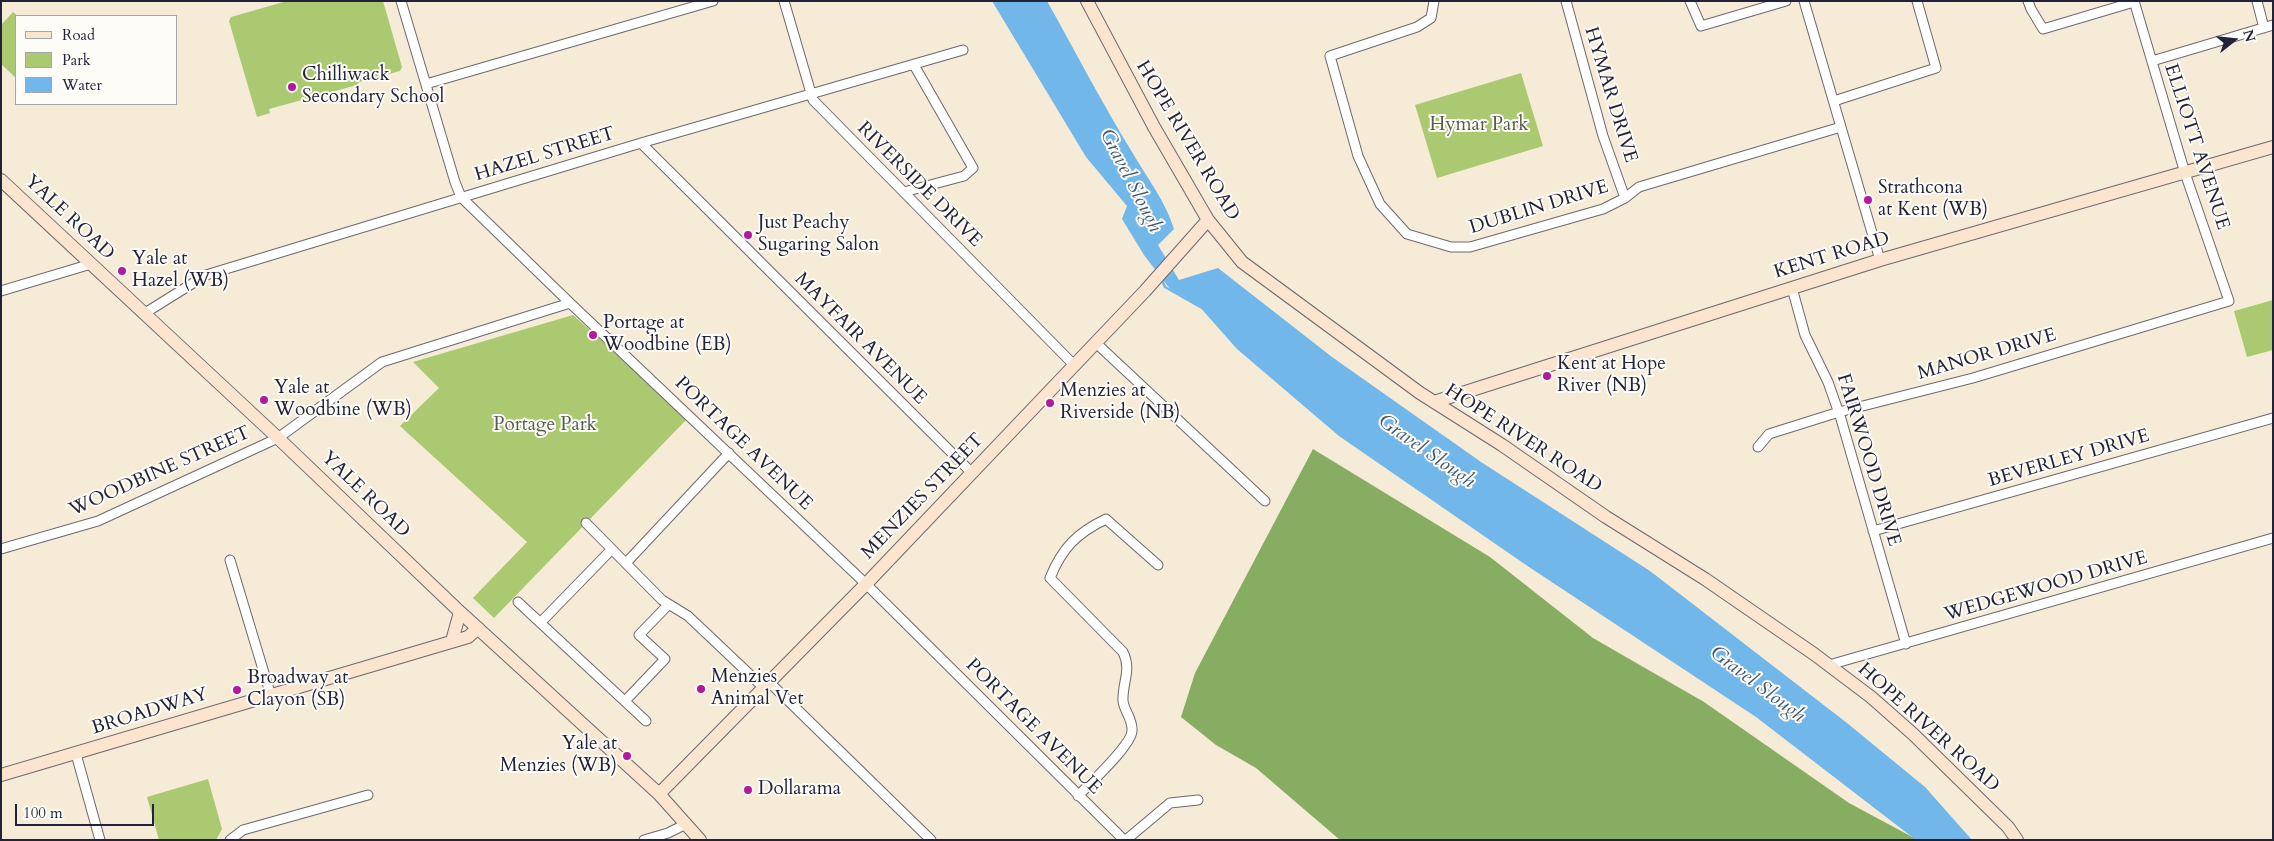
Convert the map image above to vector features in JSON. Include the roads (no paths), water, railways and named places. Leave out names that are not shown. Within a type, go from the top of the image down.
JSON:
[{"type":"street","name":"PORTAGE AVENUE","points":[[401,1],[461,197],[866,584],[1078,796],[1125,840]]},
{"type":"street","points":[[426,84],[713,1]]},
{"type":"street","name":"RIVERSIDE DRIVE","points":[[784,1],[813,100],[1074,365]]},
{"type":"street","name":"HOPE RIVER ROAD","points":[[1087,1],[1154,127],[1208,220],[1242,262],[1434,402],[1502,445],[1606,517],[1705,579],[1872,697],[1913,734],[2008,827],[2017,840]]},
{"type":"street","name":"DUBLIN DRIVE","points":[[1434,1],[1431,18],[1417,27],[1330,56],[1358,156],[1380,204],[1407,234],[1452,247],[1470,247],[1603,209],[1648,184],[1841,127]]},
{"type":"street","name":"HYMAR DRIVE","points":[[1566,1],[1603,136],[1625,198]]},
{"type":"street","points":[[1690,1],[1701,26],[1786,1]]},
{"type":"street","points":[[1804,1],[1880,260]]},
{"type":"street","points":[[1834,101],[1936,68],[1917,1]]},
{"type":"street","points":[[2028,1],[2043,29],[2134,2]]},
{"type":"street","points":[[2152,61],[2268,26],[2257,1]]},
{"type":"street","name":"ELLIOTT AVENUE","points":[[2134,2],[2185,173],[2229,301]]},
{"type":"street","name":"HAZEL STREET","points":[[145,313],[206,275],[641,143],[963,50]]},
{"type":"street","points":[[904,192],[964,176],[973,168],[914,65]]},
{"type":"street","name":"MAYFAIR AVENUE","points":[[641,143],[972,473]]},
{"type":"street","name":"KENT ROAD","points":[[1434,402],[1880,260],[2273,147]]},
{"type":"street","name":"YALE ROAD","points":[[1,180],[278,438],[460,612],[659,794],[700,840]]},
{"type":"street","name":"MENZIES STREET","points":[[659,794],[866,584],[1145,291],[1208,220]]},
{"type":"street","points":[[1,290],[91,264]]},
{"type":"street","name":"FAIRWOOD DRIVE","points":[[1792,288],[1806,335],[1828,382],[1839,412],[1906,644]]},
{"type":"street","name":"MANOR DRIVE","points":[[1758,447],[1769,434],[1839,412],[1973,378],[2229,301]]},
{"type":"street","name":"WOODBINE STREET","points":[[1,549],[98,520],[278,438],[382,362],[570,303]]},
{"type":"street","points":[[1096,342],[1265,501]]},
{"type":"street","name":"BEVERLEY DRIVE","points":[[1874,532],[2273,418]]},
{"type":"street","points":[[626,563],[729,453]]},
{"type":"street","points":[[1078,796],[1120,752],[1132,732],[1130,717],[1123,702],[1128,669],[1127,660],[1123,652],[1050,578],[1058,559],[1072,542],[1085,529],[1106,519],[1158,565]]},
{"type":"street","points":[[586,523],[668,605],[688,616],[766,685],[931,840]]},
{"type":"street","name":"WEDGEWOOD DRIVE","points":[[1829,665],[2273,538]]},
{"type":"street","points":[[541,622],[612,550]]},
{"type":"street","points":[[230,560],[271,696]]},
{"type":"street","points":[[518,602],[646,721]]},
{"type":"street","points":[[625,701],[665,659],[639,635],[668,605]]},
{"type":"street","points":[[452,641],[460,612]]},
{"type":"street","name":"BROADWAY","points":[[1,775],[468,637],[478,628]]},
{"type":"street","points":[[76,754],[100,840]]},
{"type":"street","points":[[230,840],[243,830],[368,795]]},
{"type":"street","points":[[1125,840],[1170,803],[1198,800]]},
{"type":"street","points":[[644,840],[668,833],[686,824]]},
{"type":"water","points":[[992,1],[1047,1],[1110,115],[1166,208],[1174,229],[1158,245],[1179,280],[1218,268],[1332,357],[1481,462],[1650,571],[1847,723],[1925,787],[1972,840],[1916,840],[1756,717],[1526,565],[1339,436],[1237,349],[1198,305],[1170,289],[1144,255],[1122,219],[1127,206],[1086,157]]},
{"type":"waterway","name":"Gravel Slough","points":[[1161,278],[1165,287],[1202,308]]},
{"type":"place","name":"Chilliwack Secondary School","points":[[292,87]]},
{"type":"place","name":"Strathcona at Kent (WB)","points":[[1868,200]]},
{"type":"place","name":"Just Peachy Sugaring Salon","points":[[748,235]]},
{"type":"place","name":"Yale at Hazel (WB)","points":[[122,271]]},
{"type":"place","name":"Portage at Woodbine (EB)","points":[[593,335]]},
{"type":"place","name":"Kent at Hope River (NB)","points":[[1547,376]]},
{"type":"place","name":"Yale at Woodbine (WB)","points":[[264,400]]},
{"type":"place","name":"Menzies at Riverside (NB)","points":[[1050,403]]},
{"type":"place","name":"Menzies Animal Vet","points":[[701,689]]},
{"type":"place","name":"Broadway at Clayon (SB)","points":[[237,690]]},
{"type":"place","name":"Yale at Menzies (WB)","points":[[627,756]]},
{"type":"place","name":"Dollarama","points":[[748,790]]},
{"type":"park label","name":"Hymar Park","points":[[1479,126]]},
{"type":"park label","name":"Portage Park","points":[[545,426]]}]
